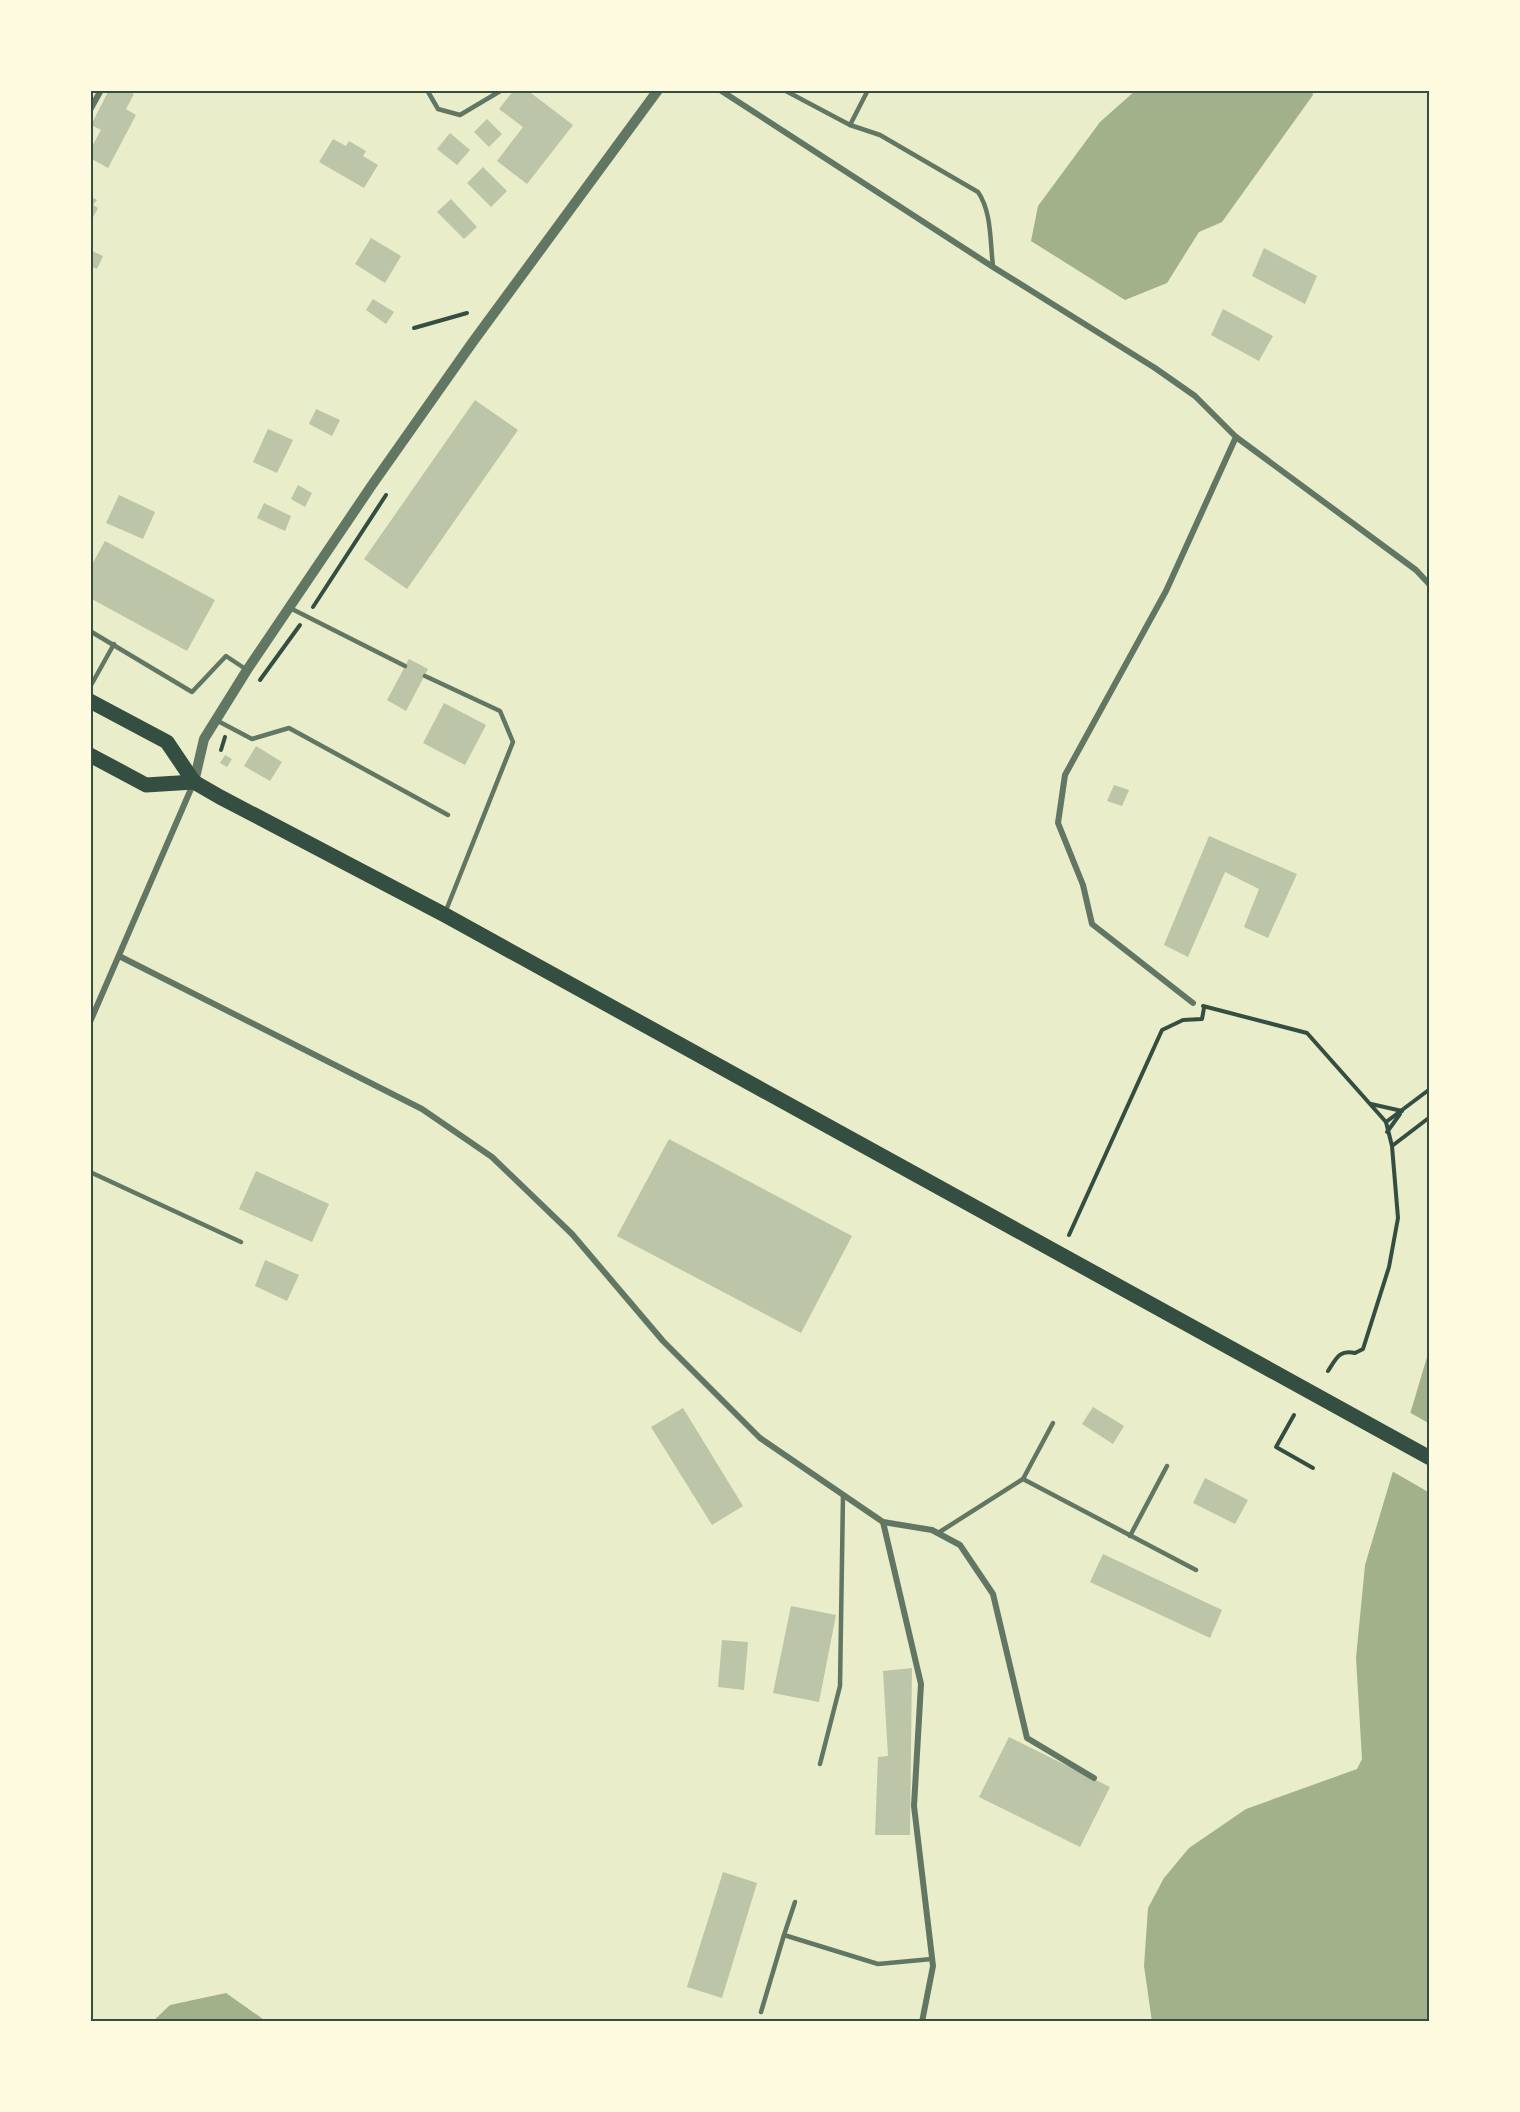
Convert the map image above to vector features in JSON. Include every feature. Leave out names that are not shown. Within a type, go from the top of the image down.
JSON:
[{"type":"main road","points":[[90,701],[167,742],[194,782],[445,915],[1430,1458]]},
{"type":"main road","points":[[90,755],[146,785],[194,782]]},
{"type":"street","points":[[90,110],[101,90]]},
{"type":"street","points":[[90,1022],[194,782],[204,739],[247,670],[372,485],[472,343],[658,90]]},
{"type":"street","points":[[720,90],[993,267],[1155,368],[1195,396],[1236,437],[1416,570],[1430,585]]},
{"type":"street","points":[[1193,1003],[1092,924],[1083,885],[1058,823],[1065,775],[1166,591],[1236,437]]},
{"type":"street","points":[[120,957],[422,1109],[492,1157],[572,1234],[663,1341],[760,1438],[883,1522],[939,1533],[960,1545],[993,1594],[1028,1738],[1094,1778]]},
{"type":"street","points":[[883,1522],[921,1684],[914,1806],[932,1959],[922,2022]]},
{"type":"lane","points":[[427,90],[438,109],[460,115],[502,90]]},
{"type":"lane","points":[[784,90],[849,125],[880,135],[978,192],[987,212],[993,267]]},
{"type":"lane","points":[[849,125],[868,90]]},
{"type":"lane","points":[[290,608],[405,666]]},
{"type":"lane","points":[[90,631],[192,692],[226,656],[247,670]]},
{"type":"lane","points":[[90,687],[114,644]]},
{"type":"lane","points":[[425,676],[500,711],[513,742],[445,915]]},
{"type":"lane","points":[[216,720],[252,740],[289,728],[448,815]]},
{"type":"lane","points":[[90,1172],[241,1242]]},
{"type":"lane","points":[[939,1533],[1023,1479],[1053,1423]]},
{"type":"lane","points":[[1130,1536],[1167,1466]]},
{"type":"lane","points":[[1023,1479],[1196,1570]]},
{"type":"lane","points":[[820,1764],[840,1686],[843,1495]]},
{"type":"lane","points":[[761,2012],[795,1902]]},
{"type":"lane","points":[[784,1935],[878,1964],[932,1959]]},
{"type":"path","points":[[414,328],[467,313]]},
{"type":"path","points":[[1193,1003],[1307,1033],[1386,1122],[1392,1146],[1398,1218],[1385,1285],[1363,1349],[1355,1353],[1347,1351],[1340,1353],[1328,1371]]},
{"type":"path","points":[[1069,1235],[1162,1030],[1184,1020],[1202,1019],[1205,1006]]},
{"type":"path","points":[[1386,1122],[1430,1089]]},
{"type":"path","points":[[1370,1104],[1402,1111]]},
{"type":"path","points":[[1387,1133],[1402,1111]]},
{"type":"path","points":[[1392,1146],[1430,1117]]},
{"type":"path","points":[[1294,1415],[1276,1447],[1313,1468]]},
{"type":"shaded area","points":[[1136,90],[1312,90],[1313,95],[1222,222],[1199,232],[1167,283],[1125,300],[1031,241],[1038,206],[1100,122]]},
{"type":"shaded area","points":[[1430,1347],[1430,2022],[1152,2022],[1144,1966],[1148,1908],[1164,1878],[1189,1848],[1246,1809],[1357,1769],[1362,1759],[1356,1658],[1365,1565]]},
{"type":"shaded area","points":[[226,1993],[267,2022],[152,2022],[170,2005]]},
{"type":"pier","points":[[1409,1412],[1430,1424],[1430,1493],[1390,1470]]},
{"type":"building","points":[[109,90],[125,90],[134,94],[126,109],[136,115],[108,168],[90,158],[90,150],[101,130],[91,125]]},
{"type":"building","points":[[514,90],[527,90],[573,125],[527,184],[497,161],[523,127],[499,109]]},
{"type":"building","points":[[487,119],[502,134],[489,147],[474,132]]},
{"type":"building","points":[[450,133],[470,150],[457,165],[437,149]]},
{"type":"building","points":[[333,139],[346,146],[349,141],[366,151],[363,156],[378,165],[364,188],[319,162]]},
{"type":"building","points":[[483,167],[507,191],[491,207],[467,183]]},
{"type":"building","points":[[90,196],[97,200],[93,205],[98,208],[90,223]]},
{"type":"building","points":[[451,199],[477,227],[464,239],[437,212]]},
{"type":"building","points":[[371,238],[401,256],[385,283],[355,264]]},
{"type":"building","points":[[1264,248],[1317,276],[1305,304],[1252,276]]},
{"type":"building","points":[[90,250],[103,256],[97,269],[90,266]]},
{"type":"building","points":[[373,299],[394,312],[386,324],[366,310]]},
{"type":"building","points":[[1223,309],[1273,336],[1259,361],[1211,335]]},
{"type":"building","points":[[475,400],[518,430],[407,589],[364,559]]},
{"type":"building","points":[[316,409],[340,420],[332,436],[309,424]]},
{"type":"building","points":[[268,429],[293,440],[277,473],[253,462]]},
{"type":"building","points":[[298,485],[312,493],[305,507],[291,499]]},
{"type":"building","points":[[119,495],[155,512],[143,539],[106,523]]},
{"type":"building","points":[[264,503],[291,516],[285,531],[257,518]]},
{"type":"building","points":[[105,541],[215,600],[187,651],[90,598],[90,568]]},
{"type":"building","points":[[409,659],[428,669],[406,711],[387,700]]},
{"type":"building","points":[[444,703],[486,725],[465,765],[423,743]]},
{"type":"building","points":[[256,746],[282,762],[270,781],[244,766]]},
{"type":"building","points":[[225,755],[232,759],[227,767],[220,763]]},
{"type":"building","points":[[1114,785],[1129,790],[1122,806],[1107,801]]},
{"type":"building","points":[[1209,836],[1297,874],[1268,938],[1244,927],[1259,889],[1225,872],[1188,957],[1164,945]]},
{"type":"building","points":[[669,1139],[852,1236],[801,1333],[617,1236]]},
{"type":"building","points":[[256,1171],[329,1204],[312,1242],[239,1209]]},
{"type":"building","points":[[265,1260],[299,1275],[287,1301],[255,1286]]},
{"type":"building","points":[[1093,1407],[1124,1426],[1113,1444],[1082,1424]]},
{"type":"building","points":[[683,1408],[743,1506],[712,1525],[651,1427]]},
{"type":"building","points":[[1205,1478],[1248,1500],[1235,1524],[1193,1503]]},
{"type":"building","points":[[1103,1554],[1222,1610],[1210,1638],[1090,1582]]},
{"type":"building","points":[[791,1606],[836,1615],[819,1702],[773,1693]]},
{"type":"building","points":[[722,1640],[748,1642],[744,1690],[718,1687]]},
{"type":"building","points":[[912,1668],[910,1835],[875,1835],[878,1757],[888,1756],[883,1671]]},
{"type":"building","points":[[1009,1737],[1110,1787],[1080,1847],[979,1797]]},
{"type":"building","points":[[723,1872],[757,1883],[722,1998],[687,1987]]}]
